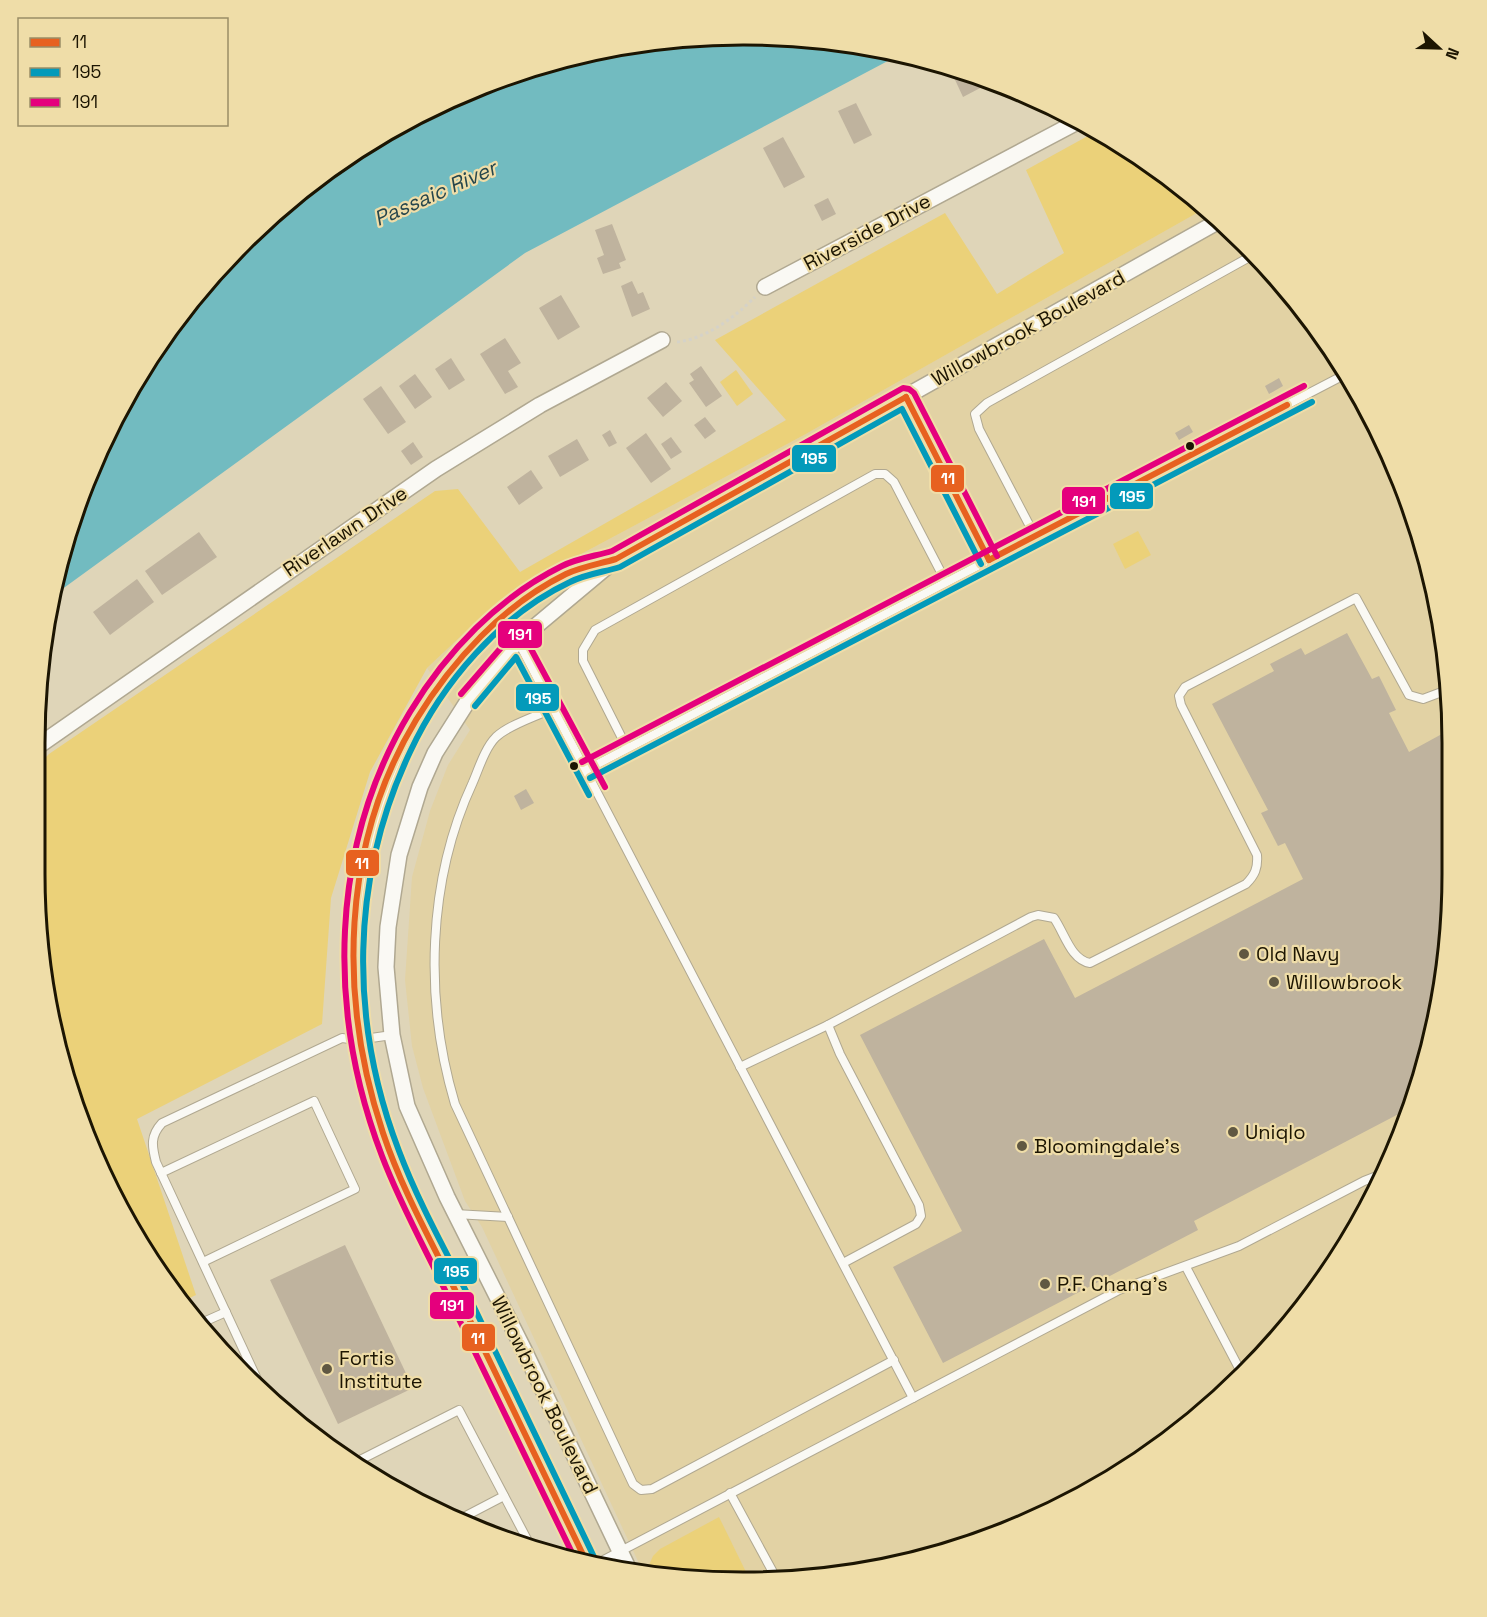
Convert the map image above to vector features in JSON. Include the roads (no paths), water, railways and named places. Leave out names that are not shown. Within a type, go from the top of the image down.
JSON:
[{"type":"street","name":"Riverside Drive","points":[[765,287],[1069,126]]},
{"type":"street","name":"Willowbrook Boulevard","points":[[625,1562],[524,1350],[455,1214],[407,1106],[392,1035],[386,967],[388,927],[397,866],[408,819],[435,753],[455,718],[478,685],[518,641],[616,559],[1211,225]]},
{"type":"street","name":"Riverlawn Drive","points":[[45,741],[148,667],[436,469],[551,399],[662,340]]},
{"type":"street","name":"Willowbrook Boulevard","points":[[582,1553],[383,1134],[357,1040],[352,979],[358,876],[379,797],[397,755],[436,687],[462,654],[537,591],[567,573],[616,559]]},
{"type":"lane","points":[[1035,536],[979,429],[975,414],[987,403],[1246,259]]},
{"type":"lane","points":[[586,770],[1338,378]]},
{"type":"lane","points":[[906,397],[989,560]]},
{"type":"lane","points":[[627,748],[583,662],[586,640],[595,630],[875,474],[885,474],[894,482],[946,582]]},
{"type":"lane","points":[[740,1067],[828,1025],[1031,917],[1038,915],[1054,918],[1076,957],[1090,963],[1246,884],[1254,876],[1258,865],[1257,855],[1181,705],[1179,696],[1185,687],[1356,598],[1408,695],[1423,699],[1440,692]]},
{"type":"lane","points":[[518,641],[913,1398]]},
{"type":"lane","points":[[554,708],[496,738],[484,757],[458,818],[446,860],[438,916],[435,985],[443,1064],[455,1104],[633,1484],[640,1490],[652,1489],[894,1360]]},
{"type":"lane","points":[[828,1025],[840,1054],[919,1205],[921,1216],[916,1224],[844,1262]]},
{"type":"lane","points":[[253,1370],[161,1173],[152,1147],[154,1132],[162,1123],[342,1038],[357,1040],[392,1035]]},
{"type":"lane","points":[[161,1173],[314,1101],[355,1189],[203,1262]]},
{"type":"lane","points":[[606,1559],[1119,1290],[1186,1267],[1256,1239],[1372,1178]]},
{"type":"lane","points":[[455,1214],[508,1217]]},
{"type":"lane","points":[[1186,1267],[1238,1366]]},
{"type":"lane","points":[[207,1320],[226,1311]]},
{"type":"lane","points":[[363,1459],[459,1410],[526,1537]]},
{"type":"lane","points":[[730,1493],[772,1571]]},
{"type":"lane","points":[[467,1515],[504,1496]]},
{"type":"water","name":"Passaic River","points":[[744,45],[789,46],[889,60],[525,253],[63,589],[82,519],[98,476],[139,394],[163,355],[218,283],[250,250],[318,189],[355,163],[394,139],[476,98],[519,82],[607,58],[698,46]]},
{"type":"place","name":"Old Navy","points":[[1244,954]]},
{"type":"place","name":"Willowbrook","points":[[1274,982]]},
{"type":"place","name":"Uniqlo","points":[[1233,1132]]},
{"type":"place","name":"Bloomingdale's","points":[[1022,1146]]},
{"type":"place","name":"P.F. Chang's","points":[[1045,1284]]},
{"type":"place","name":"Fortis Institute","points":[[327,1369]]}]
